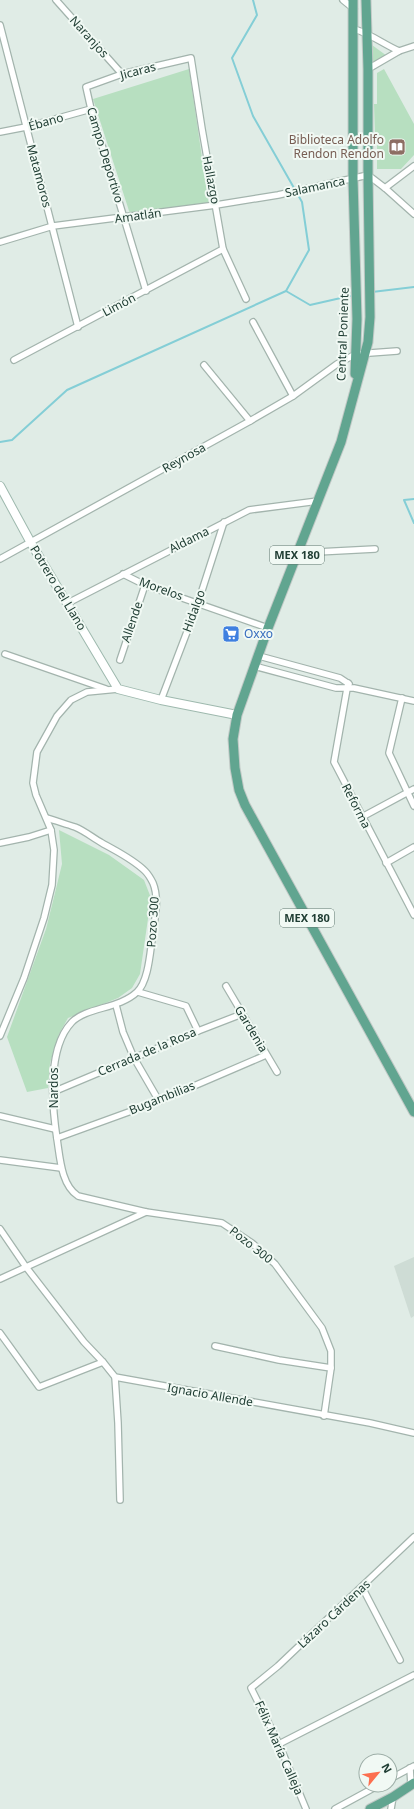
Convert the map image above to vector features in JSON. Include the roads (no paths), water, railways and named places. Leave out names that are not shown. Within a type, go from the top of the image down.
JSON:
[{"type":"main road","name":"Central Poniente","points":[[318,501],[341,442],[370,317],[366,0]]},
{"type":"main road","name":"Central Poniente","points":[[354,4],[353,179],[357,319],[361,353]]},
{"type":"main road","name":"MEX 180","points":[[318,501],[268,628],[236,715],[233,739],[235,768],[239,790],[245,805],[414,1112]]},
{"type":"main road","points":[[370,1809],[412,1784]]},
{"type":"street","name":"Naranjos","points":[[56,0],[122,74]]},
{"type":"street","points":[[343,0],[354,4]]},
{"type":"street","name":"Matamoros","points":[[0,26],[3,48],[53,226],[78,327]]},
{"type":"street","points":[[354,29],[367,33],[399,52]]},
{"type":"street","points":[[368,69],[399,52],[414,46]]},
{"type":"street","name":"Jicaras","points":[[86,87],[122,74],[191,58]]},
{"type":"street","name":"Hallazgo","points":[[191,58],[223,250],[246,299]]},
{"type":"street","name":"Campo Deportivo","points":[[86,87],[91,109],[146,291]]},
{"type":"street","name":"Ébano","points":[[0,132],[26,127],[91,109]]},
{"type":"street","points":[[385,188],[414,166]]},
{"type":"street","points":[[368,175],[414,214]]},
{"type":"street","name":"Salamanca","points":[[278,194],[368,175]]},
{"type":"street","name":"Amatlán","points":[[0,242],[53,226],[216,205],[278,194]]},
{"type":"street","name":"Limón","points":[[14,360],[223,250]]},
{"type":"street","points":[[253,322],[293,396]]},
{"type":"street","points":[[361,353],[397,351]]},
{"type":"street","name":"Reynosa","points":[[0,559],[250,421],[293,396],[337,364],[361,353]]},
{"type":"street","points":[[204,365],[250,421]]},
{"type":"street","name":"Potrero del Llano","points":[[0,486],[31,543],[118,689]]},
{"type":"street","name":"Aldama","points":[[68,603],[249,510],[318,501]]},
{"type":"street","name":"Hidalgo","points":[[160,700],[198,603],[224,522]]},
{"type":"street","points":[[298,553],[375,549]]},
{"type":"street","name":"Morelos","points":[[123,574],[145,585],[268,628]]},
{"type":"street","name":"Allende","points":[[120,660],[145,585]]},
{"type":"street","points":[[4,654],[108,689]]},
{"type":"street","points":[[258,656],[340,678],[347,685],[354,688],[414,701]]},
{"type":"street","points":[[254,666],[336,688],[347,685]]},
{"type":"street","points":[[304,680],[307,669]]},
{"type":"street","name":"Reforma","points":[[347,685],[334,762],[414,915]]},
{"type":"street","points":[[1,1033],[24,978],[44,918],[52,885],[54,850],[51,830],[36,795],[33,783],[36,752],[57,716],[71,700],[87,692],[108,689],[118,689],[160,700],[236,715]]},
{"type":"street","points":[[402,698],[390,753],[414,806]]},
{"type":"street","points":[[362,817],[414,789]]},
{"type":"street","name":"Pozo 300","points":[[47,818],[77,828],[134,862],[146,871],[153,883],[156,897],[150,958],[145,976],[138,992]]},
{"type":"street","points":[[0,843],[29,837],[51,830]]},
{"type":"street","points":[[386,863],[414,847]]},
{"type":"street","name":"Gardenia","points":[[226,986],[277,1072]]},
{"type":"street","points":[[159,1101],[134,1058],[123,1032],[116,1005],[138,992],[186,1006],[198,1030]]},
{"type":"street","name":"Nardos","points":[[56,1138],[53,1066],[61,1040],[72,1022],[88,1013],[116,1005]]},
{"type":"street","name":"Cerrada de la Rosa","points":[[53,1092],[198,1030],[242,1014]]},
{"type":"street","points":[[0,1024],[1,1033]]},
{"type":"street","name":"Bugambilias","points":[[56,1138],[159,1101],[266,1055]]},
{"type":"street","points":[[0,1116],[55,1129]]},
{"type":"street","name":"Pozo 300","points":[[56,1138],[61,1168],[73,1193],[78,1196],[146,1212],[222,1223],[252,1243],[275,1264],[322,1328],[331,1351],[331,1368],[324,1416]]},
{"type":"street","points":[[0,1160],[61,1168]]},
{"type":"street","points":[[0,1279],[146,1212]]},
{"type":"street","points":[[0,1229],[26,1267],[84,1342],[115,1377],[120,1500]]},
{"type":"street","points":[[0,1333],[39,1387],[103,1362]]},
{"type":"street","points":[[215,1346],[279,1360],[331,1368]]},
{"type":"street","name":"Ignacio Allende","points":[[115,1377],[414,1433]]},
{"type":"street","name":"Lázaro Cárdenas","points":[[251,1688],[278,1666],[414,1537]]},
{"type":"street","points":[[362,1587],[400,1660]]},
{"type":"street","points":[[279,1744],[414,1674]]},
{"type":"street","name":"Félix María Calleja","points":[[251,1688],[279,1744],[306,1809]]},
{"type":"street","points":[[398,1775],[412,1767],[412,1784]]},
{"type":"street","points":[[335,1809],[364,1793]]},
{"type":"street","points":[[391,1809],[393,1796]]},
{"type":"waterway","points":[[0,442],[12,440],[67,390],[286,291],[309,250],[302,202],[253,116],[232,58],[257,15],[253,0]]},
{"type":"waterway","points":[[372,292],[414,287]]},
{"type":"waterway","points":[[286,291],[310,305],[354,295]]},
{"type":"waterway","points":[[414,499],[404,500],[414,523]]},
{"type":"place","name":"Biblioteca Adolfo Rendon Rendon","points":[[397,147]]},
{"type":"place","name":"Oxxo","points":[[231,634]]}]
